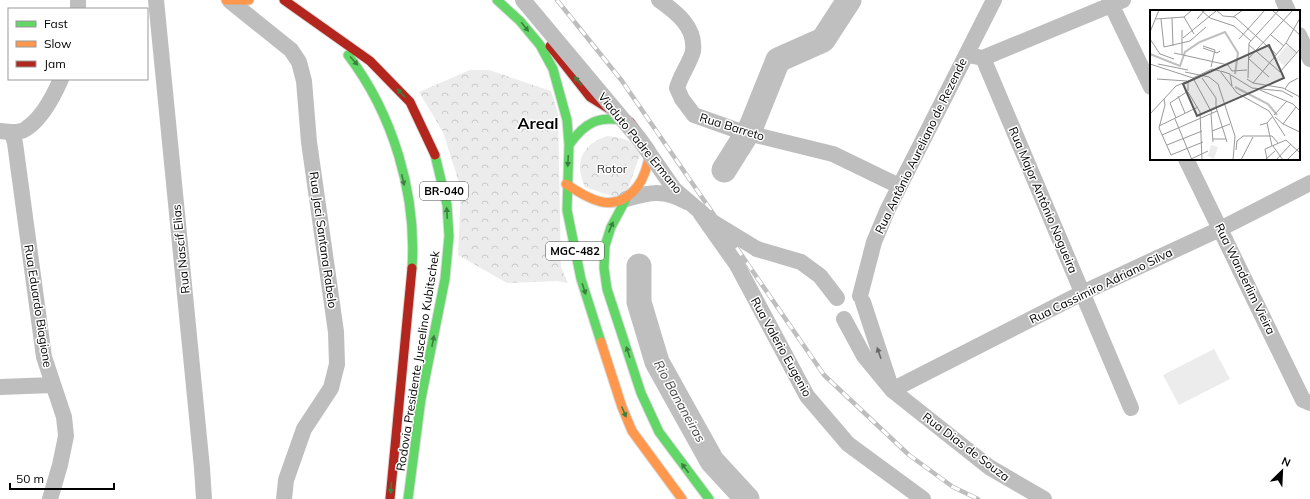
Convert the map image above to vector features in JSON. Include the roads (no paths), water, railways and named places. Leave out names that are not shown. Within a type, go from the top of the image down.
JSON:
[{"type":"highway","points":[[228,0],[249,0]]},
{"type":"highway","name":"Rodovia Presidente Juscelino Kubitschek","points":[[284,0],[370,61],[410,102],[438,160],[447,204],[449,236],[445,279],[421,399],[408,499]]},
{"type":"highway","name":"MGC-482","points":[[497,0],[520,21],[540,45],[553,69],[567,120],[569,145],[566,184],[567,210],[581,279],[622,407],[632,431],[682,499]]},
{"type":"highway","points":[[513,0],[519,4],[590,97],[630,122],[650,149]]},
{"type":"highway","name":"Rodovia Presidente Juscelino Kubitschek","points":[[328,32],[358,66],[381,105],[397,153],[410,210],[413,258],[390,499]]},
{"type":"highway","points":[[569,145],[576,133],[588,124],[601,118],[616,118],[630,122]]},
{"type":"highway","name":"MGC-482","points":[[650,149],[646,174],[626,199],[611,227],[605,246],[604,268],[607,289],[641,393],[659,432],[709,499]]},
{"type":"highway","points":[[566,184],[582,195],[597,201],[613,203],[626,199]]},
{"type":"street","name":"Rua Nascif Elias","points":[[156,0],[204,499]]},
{"type":"street","name":"Rua Jaci Santana Rabelo","points":[[228,0],[291,50],[299,62],[304,81],[309,142],[336,332],[337,364],[331,388],[304,429],[286,480],[284,499]]},
{"type":"street","name":"Viaduto Padre Ermano","points":[[523,0],[640,140],[674,189],[711,220],[757,250],[801,262],[820,276],[837,298]]},
{"type":"street","name":"Rua Barreto","points":[[658,0],[678,13],[691,31],[693,52],[677,88],[682,99],[694,115],[739,131],[833,154],[899,186]]},
{"type":"street","name":"Rua Antônio Aureliano de Rezende","points":[[861,299],[874,242],[899,186],[994,0]]},
{"type":"street","points":[[1283,0],[1288,10]]},
{"type":"street","points":[[966,54],[983,58],[1115,2],[1150,84]]},
{"type":"street","points":[[1300,37],[1310,59]]},
{"type":"street","name":"Rua Major Antônio Nogueira","points":[[983,58],[1131,408]]},
{"type":"street","name":"Rua Eduardo Biagione","points":[[6,132],[27,129],[52,100],[61,80]]},
{"type":"street","name":"Rua Eduardo Biagione","points":[[6,132],[15,143],[44,357],[64,416],[66,436],[60,465],[50,499]]},
{"type":"street","name":"Rua Valerio Eugenio","points":[[650,149],[697,208],[737,265],[807,396],[848,444],[923,499]]},
{"type":"street","name":"Rua Wanderlim Vieira","points":[[1186,160],[1307,401]]},
{"type":"street","name":"Rua Cassimiro Adriano Silva","points":[[892,390],[1082,293],[1220,229],[1310,183]]},
{"type":"street","name":"Rua Valerio Eugenio","points":[[626,199],[651,192],[664,192],[679,197],[697,208]]},
{"type":"street","points":[[861,299],[863,308],[856,318],[844,319],[838,316],[835,310],[837,298],[848,292],[854,292],[861,299],[892,390]]},
{"type":"street","name":"Rua Dias de Souza","points":[[844,319],[864,356],[892,390],[989,467],[1044,499]]},
{"type":"street","points":[[0,387],[53,386]]},
{"type":"waterway","points":[[724,170],[751,127],[778,60],[823,40],[849,0]]},
{"type":"waterway","name":"Rio Bananeiras","points":[[639,266],[639,302],[657,362],[712,461],[747,499]]},
{"type":"railway","points":[[557,0],[622,81],[824,375],[909,455],[953,487],[978,499]]},
{"type":"district","name":"Areal","points":[[538,123]]},
{"type":"park label","name":"Rotor","points":[[612,169]]}]
